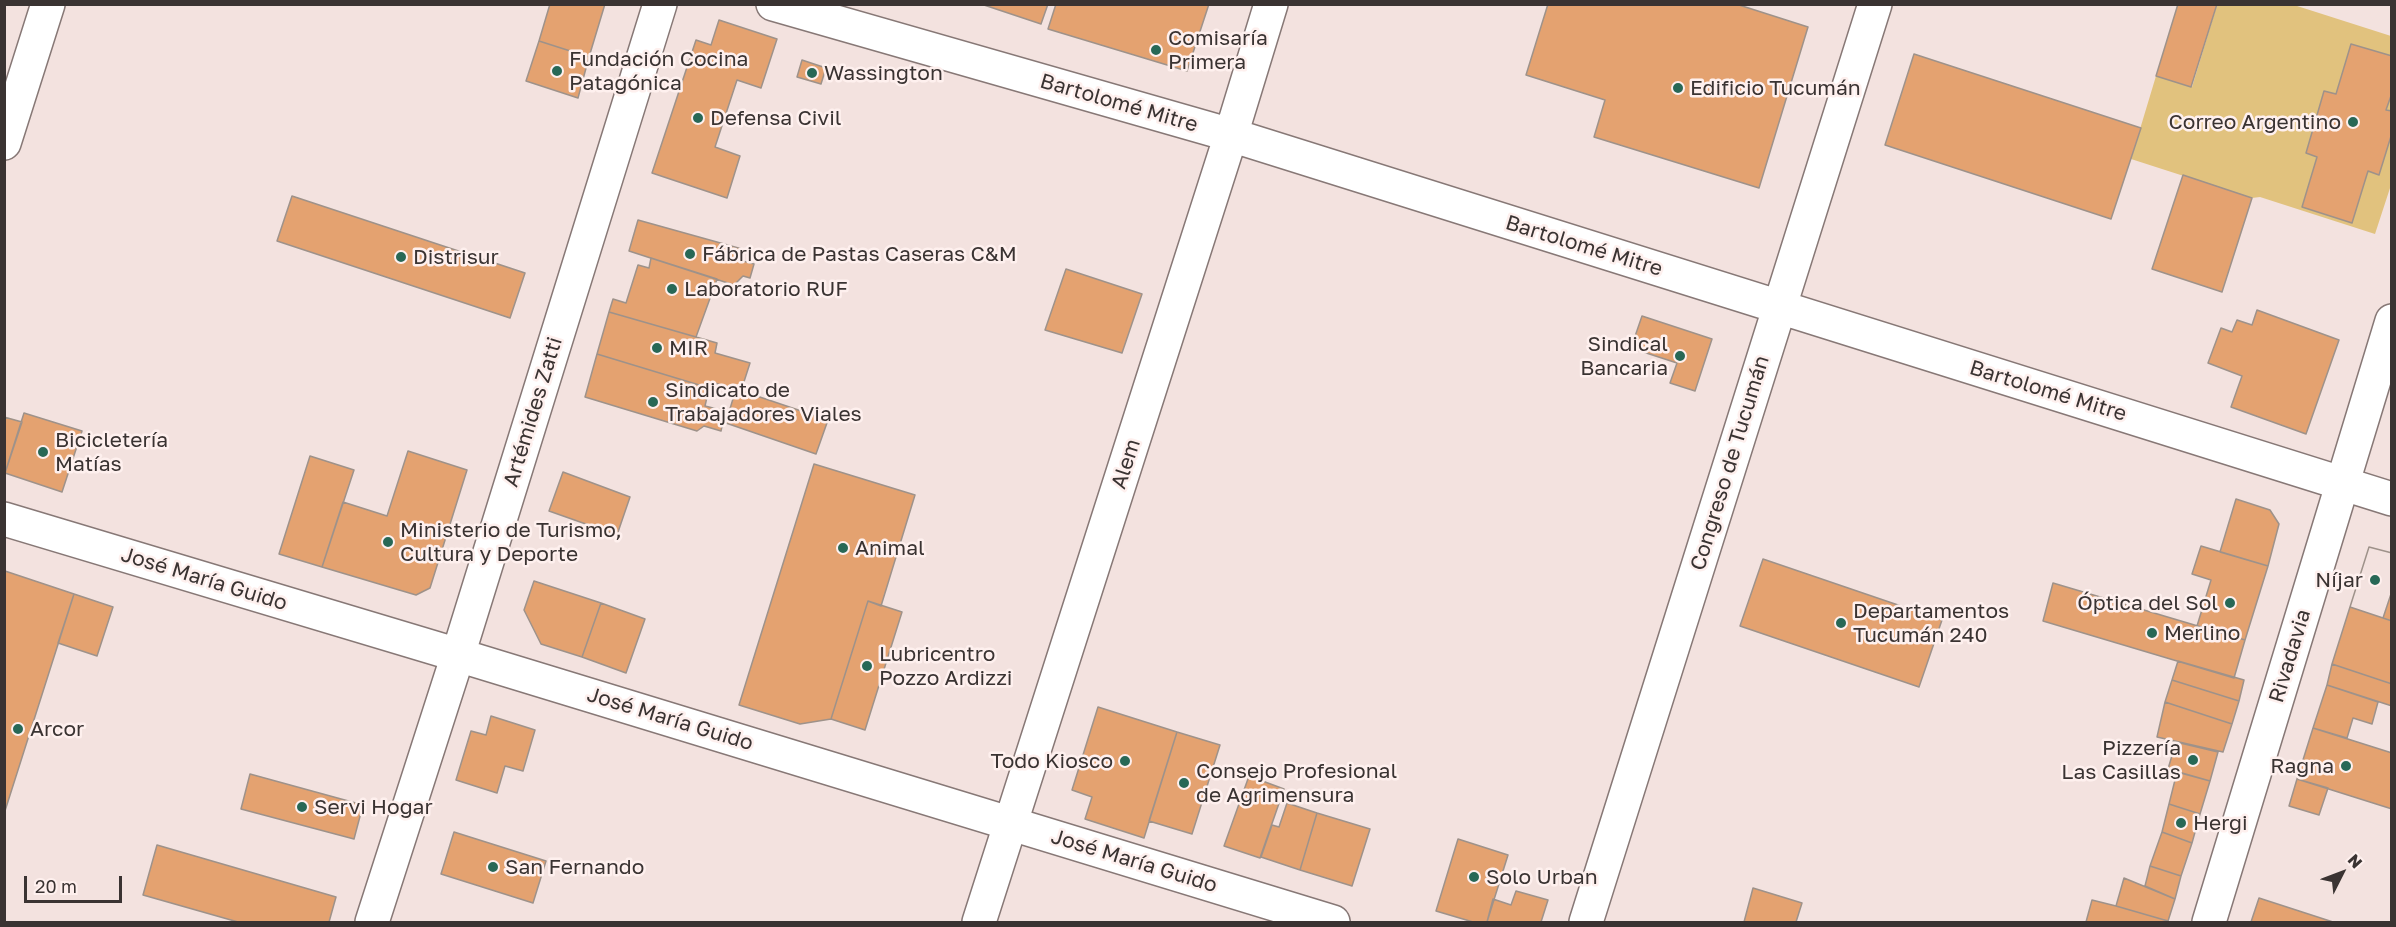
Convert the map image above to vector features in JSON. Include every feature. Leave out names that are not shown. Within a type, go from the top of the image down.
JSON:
[{"type":"street","points":[[4,143],[48,4]]},
{"type":"street","name":"Artémides Zatti","points":[[372,922],[458,655],[660,4]]},
{"type":"street","name":"Bartolomé Mitre","points":[[773,4],[1231,135],[2391,499]]},
{"type":"street","name":"Alem","points":[[979,922],[1271,4]]},
{"type":"street","name":"Congreso de Tucumán","points":[[1586,922],[1875,4]]},
{"type":"street","name":"Rivadavia","points":[[2209,922],[2391,321]]},
{"type":"street","name":"José María Guido","points":[[4,519],[1010,822],[1333,922]]},
{"type":"shaded area","points":[[2217,5],[2294,5],[2391,36],[2391,185],[2375,234],[2131,159],[2156,76],[2192,87]]},
{"type":"building","points":[[550,4],[605,4],[589,57],[539,41]]},
{"type":"building","points":[[981,4],[1048,4],[1041,24]]},
{"type":"building","name":"Comisaría Primera","points":[[1056,4],[1209,4],[1187,71],[1048,29]]},
{"type":"building","name":"Edificio Tucumán","points":[[1548,4],[1736,4],[1808,27],[1759,188],[1594,137],[1605,100],[1526,75]]},
{"type":"building","points":[[2178,4],[2217,4],[2191,87],[2156,76]]},
{"type":"building","name":"Defensa Civil","points":[[719,20],[777,39],[761,88],[737,80],[715,147],[740,156],[727,198],[652,173],[696,40],[711,45]]},
{"type":"building","name":"Fundación Cocina Patagónica","points":[[539,41],[589,57],[578,98],[526,81]]},
{"type":"building","name":"Correo Argentino","points":[[2351,44],[2392,56],[2392,93],[2386,110],[2392,111],[2392,133],[2379,175],[2368,171],[2352,223],[2302,207],[2317,157],[2306,153],[2324,91],[2336,94]]},
{"type":"building","points":[[1914,54],[2141,128],[2111,219],[1885,145]]},
{"type":"building","name":"Wassington","points":[[802,60],[826,68],[821,84],[797,77]]},
{"type":"building","points":[[2183,175],[2252,198],[2222,292],[2152,269]]},
{"type":"building","name":"Distrisur","points":[[292,196],[525,273],[510,318],[277,241]]},
{"type":"building","name":"Fábrica de Pastas Caseras C&M","points":[[638,220],[742,249],[739,260],[754,264],[750,278],[743,276],[734,285],[629,251]]},
{"type":"building","name":"Laboratorio RUF","points":[[651,258],[717,279],[696,337],[609,312],[613,299],[626,303],[638,265],[649,268]]},
{"type":"building","points":[[1066,269],[1142,294],[1122,353],[1045,330]]},
{"type":"building","points":[[2257,310],[2339,340],[2306,434],[2231,407],[2242,376],[2208,363],[2221,328],[2232,332],[2237,320],[2252,325]]},
{"type":"building","name":"MIR","points":[[609,312],[717,343],[715,353],[750,363],[741,391],[711,382],[709,388],[597,354]]},
{"type":"building","name":"Sindical Bancaria","points":[[1642,316],[1712,339],[1695,391],[1670,383],[1677,363],[1631,348]]},
{"type":"building","name":"Sindicato de Trabajadores Viales","points":[[597,354],[709,388],[705,406],[729,412],[736,389],[828,420],[816,454],[723,422],[721,431],[704,426],[697,431],[585,397]]},
{"type":"building","name":"Bicicletería Matías","points":[[24,413],[82,431],[62,492],[5,473]]},
{"type":"building","points":[[4,417],[22,422],[5,473],[4,473]]},
{"type":"building","name":"Ministerio de Turismo, Cultura y Deporte","points":[[408,451],[467,470],[430,588],[416,595],[322,567],[343,502],[387,516]]},
{"type":"building","points":[[310,456],[354,470],[322,567],[279,554]]},
{"type":"building","name":"Animal","points":[[814,464],[915,495],[881,606],[868,601],[831,719],[800,724],[739,705]]},
{"type":"building","points":[[563,472],[630,497],[617,535],[549,511]]},
{"type":"building","points":[[2236,499],[2270,510],[2279,524],[2268,566],[2220,552]]},
{"type":"building","name":"Óptica del Sol","points":[[2201,546],[2268,566],[2245,640],[2197,626],[2211,580],[2192,574]]},
{"type":"building","name":"Níjar","points":[[2369,547],[2392,553],[2392,621],[2350,607]]},
{"type":"building","name":"Níjar","points":[[2369,547],[2392,553],[2392,591],[2383,618],[2350,607]]},
{"type":"building","name":"Departamentos Tucumán 240","points":[[1763,559],[1942,620],[1919,687],[1740,626]]},
{"type":"building","name":"Arcor","points":[[4,571],[74,594],[4,814]]},
{"type":"building","points":[[534,581],[601,603],[582,657],[541,644],[524,610]]},
{"type":"building","name":"Merlino","points":[[2053,583],[2245,640],[2234,678],[2043,621]]},
{"type":"building","points":[[74,594],[113,607],[97,656],[58,643]]},
{"type":"building","name":"Lubricentro Pozzo Ardizzi","points":[[868,601],[902,612],[865,730],[831,719]]},
{"type":"building","points":[[601,603],[645,619],[626,673],[582,657]]},
{"type":"building","points":[[2350,607],[2392,621],[2392,684],[2332,664]]},
{"type":"building","points":[[2178,661],[2244,680],[2239,701],[2172,680]]},
{"type":"building","points":[[2332,664],[2392,684],[2392,706],[2327,685]]},
{"type":"building","points":[[2172,680],[2239,701],[2232,724],[2165,702]]},
{"type":"building","points":[[2327,685],[2378,702],[2372,724],[2353,718],[2347,738],[2313,728]]},
{"type":"building","points":[[2165,702],[2232,724],[2223,752],[2157,737]]},
{"type":"building","name":"Todo Kiosco","points":[[1098,707],[1177,732],[1144,838],[1085,819],[1092,797],[1072,790]]},
{"type":"building","points":[[491,716],[535,730],[523,771],[505,766],[497,793],[456,780],[471,731],[486,735]]},
{"type":"building","name":"Ragna","points":[[2313,728],[2392,753],[2392,809],[2297,779]]},
{"type":"building","name":"Consejo Profesional de Agrimensura","points":[[1177,732],[1220,745],[1192,834],[1149,821]]},
{"type":"building","name":"Pizzería Las Casillas","points":[[2176,742],[2218,752],[2210,781],[2168,769]]},
{"type":"building","points":[[2177,772],[2210,781],[2200,814],[2169,804]]},
{"type":"building","name":"Servi Hogar","points":[[250,774],[363,805],[354,839],[241,809]]},
{"type":"building","points":[[1249,776],[1284,789],[1260,858],[1224,846]]},
{"type":"building","points":[[2297,779],[2328,788],[2319,815],[2289,806]]},
{"type":"building","points":[[1287,803],[1317,813],[1300,870],[1261,857],[1272,825],[1279,827]]},
{"type":"building","name":"Hergi","points":[[2169,804],[2200,814],[2192,843],[2162,832]]},
{"type":"building","points":[[1317,813],[1370,829],[1352,886],[1300,870]]},
{"type":"building","name":"San Fernando","points":[[454,832],[546,861],[533,903],[441,874]]},
{"type":"building","points":[[2162,832],[2192,843],[2181,876],[2150,866]]},
{"type":"building","name":"Solo Urban","points":[[1458,839],[1508,855],[1487,922],[1473,922],[1436,911]]},
{"type":"building","points":[[157,845],[336,897],[329,922],[238,922],[143,895]]},
{"type":"building","points":[[2150,866],[2181,876],[2175,899],[2145,886]]},
{"type":"building","points":[[2124,878],[2175,899],[2168,921],[2116,906]]},
{"type":"building","points":[[1753,888],[1802,903],[1796,922],[1744,922]]},
{"type":"building","points":[[1516,891],[1548,900],[1541,922],[1487,922],[1493,899],[1511,905]]},
{"type":"building","points":[[2259,898],[2333,922],[2251,922]]},
{"type":"building","points":[[2092,900],[2168,921],[2168,922],[2086,922]]},
{"type":"place","name":"Comisaría Primera","points":[[1156,50]]},
{"type":"place","name":"Fundación Cocina Patagónica","points":[[557,71]]},
{"type":"place","name":"Wassington","points":[[812,73]]},
{"type":"place","name":"Edificio Tucumán","points":[[1678,88]]},
{"type":"place","name":"Defensa Civil","points":[[698,118]]},
{"type":"place","name":"Correo Argentino","points":[[2353,122]]},
{"type":"place","name":"Fábrica de Pastas Caseras C&M","points":[[690,254]]},
{"type":"place","name":"Distrisur","points":[[401,257]]},
{"type":"place","name":"Laboratorio RUF","points":[[672,289]]},
{"type":"place","name":"MIR","points":[[657,348]]},
{"type":"place","name":"Sindical Bancaria","points":[[1680,356]]},
{"type":"place","name":"Sindicato de Trabajadores Viales","points":[[653,402]]},
{"type":"place","name":"Bicicletería Matías","points":[[43,452]]},
{"type":"place","name":"Ministerio de Turismo, Cultura y Deporte","points":[[388,542]]},
{"type":"place","name":"Animal","points":[[843,548]]},
{"type":"place","name":"Níjar","points":[[2375,580]]},
{"type":"place","name":"Óptica del Sol","points":[[2230,603]]},
{"type":"place","name":"Departamentos Tucumán 240","points":[[1841,623]]},
{"type":"place","name":"Merlino","points":[[2152,633]]},
{"type":"place","name":"Lubricentro Pozzo Ardizzi","points":[[867,666]]},
{"type":"place","name":"Arcor","points":[[18,729]]},
{"type":"place","name":"Pizzería Las Casillas","points":[[2193,760]]},
{"type":"place","name":"Todo Kiosco","points":[[1125,761]]},
{"type":"place","name":"Ragna","points":[[2346,766]]},
{"type":"place","name":"Consejo Profesional de Agrimensura","points":[[1184,783]]},
{"type":"place","name":"Servi Hogar","points":[[302,807]]},
{"type":"place","name":"Hergi","points":[[2181,823]]},
{"type":"place","name":"San Fernando","points":[[493,867]]},
{"type":"place","name":"Solo Urban","points":[[1474,877]]}]
